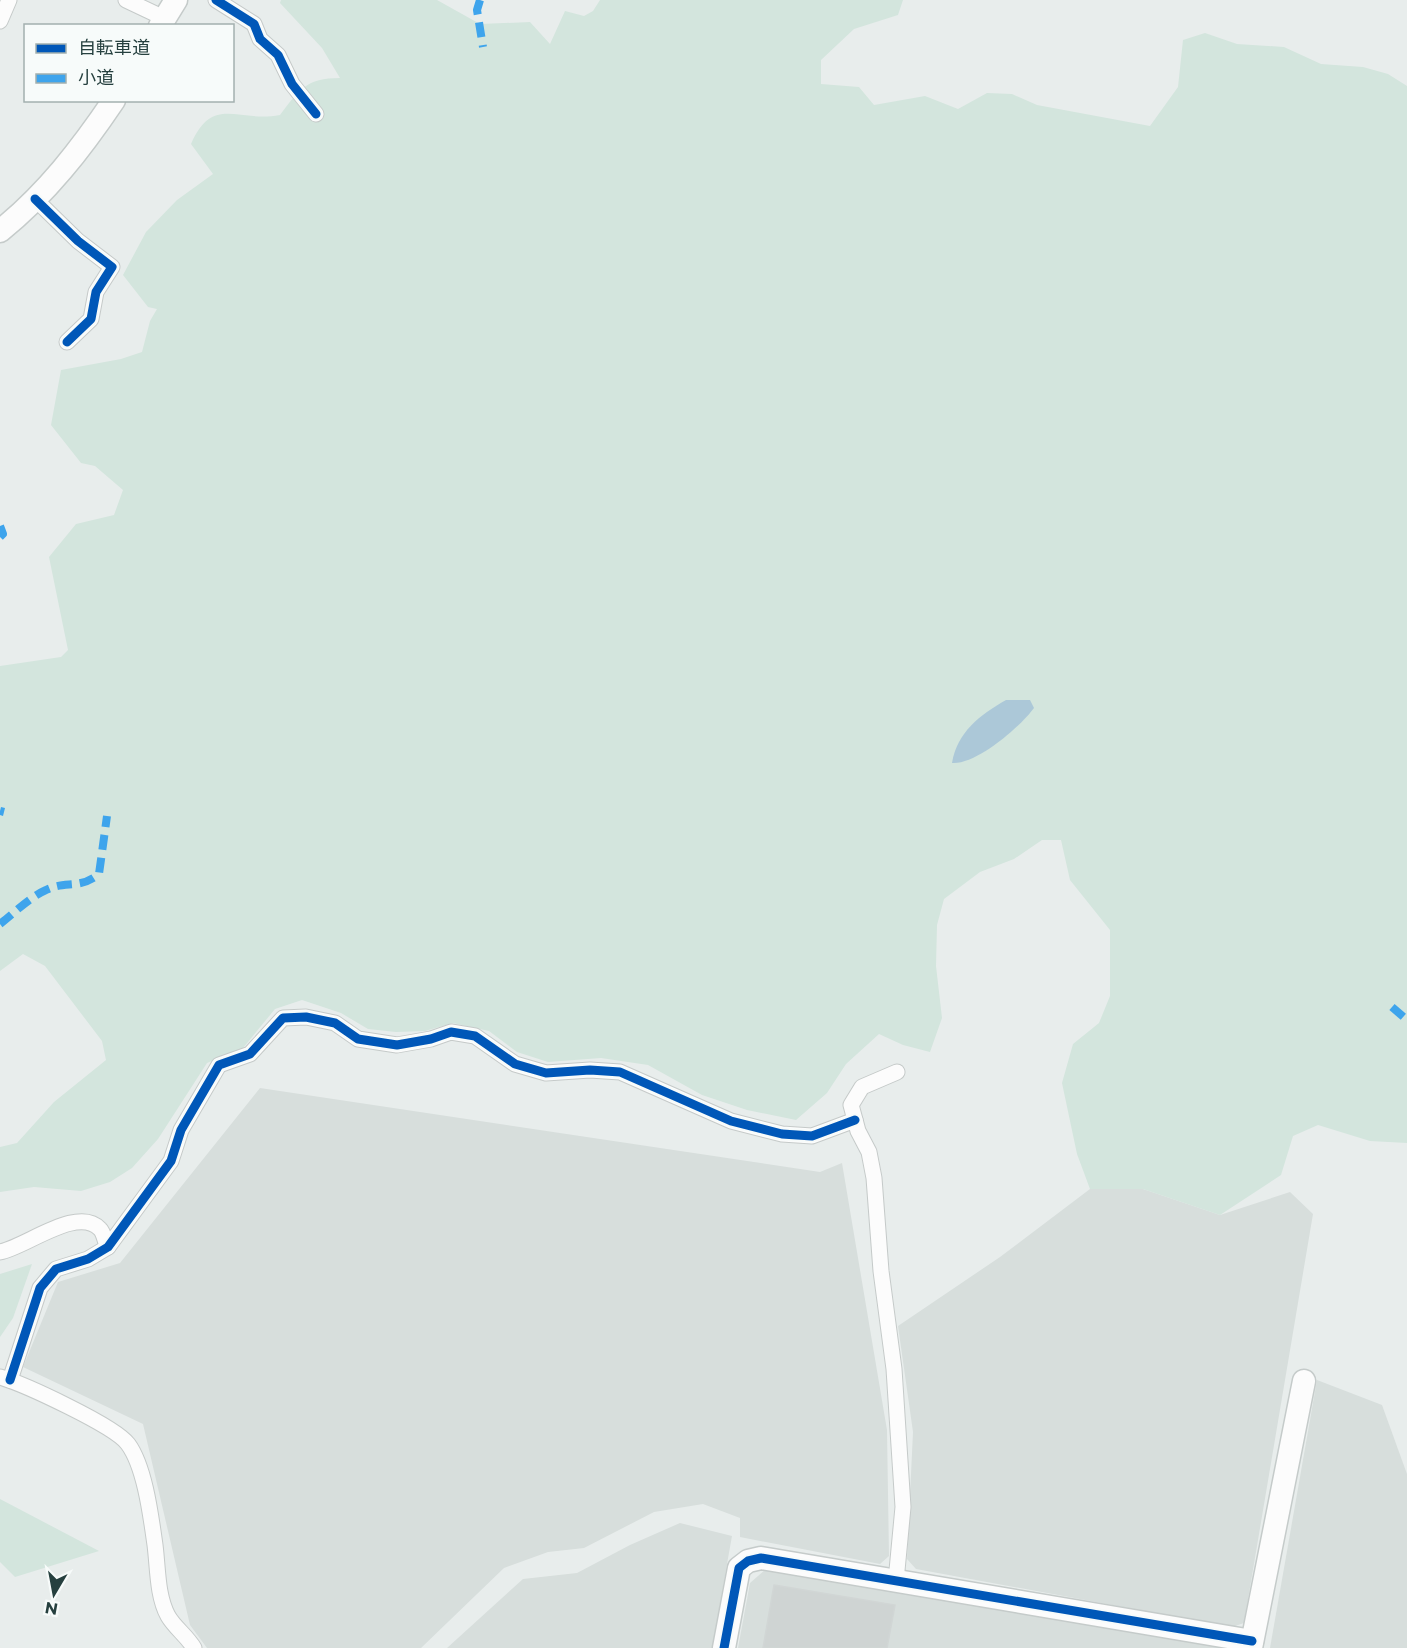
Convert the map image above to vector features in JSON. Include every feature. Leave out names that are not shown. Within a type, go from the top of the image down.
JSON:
[{"type":"street","points":[[0,21],[9,0]]},
{"type":"street","points":[[126,0],[167,15]]},
{"type":"street","points":[[216,0],[254,24],[260,39],[278,55],[292,84],[316,114]]},
{"type":"street","points":[[0,231],[35,200],[81,149],[113,102]]},
{"type":"street","points":[[35,200],[78,241],[112,267],[96,292],[92,320],[67,342]]},
{"type":"street","points":[[194,1648],[169,1618],[162,1600],[149,1506],[134,1454],[127,1443],[117,1434],[5,1379],[40,1288],[56,1269],[88,1259],[108,1247],[171,1161],[181,1130],[219,1065],[250,1054],[283,1018],[306,1017],[335,1023],[358,1039],[397,1045],[431,1039],[451,1032],[475,1036],[515,1064],[546,1073],[590,1070],[620,1072],[731,1121],[782,1134],[812,1136],[831,1131],[855,1120]]},
{"type":"street","points":[[896,1581],[903,1507],[894,1370],[881,1271],[874,1178],[868,1152],[851,1105],[862,1087],[897,1072]]},
{"type":"street","points":[[0,1252],[21,1246],[65,1222],[88,1222],[100,1230],[108,1247]]},
{"type":"street","points":[[724,1648],[739,1568],[748,1561],[761,1558],[1251,1645],[1304,1381]]},
{"type":"shaded area","points":[[281,0],[437,0],[480,24],[530,22],[550,44],[565,11],[584,16],[593,11],[600,0],[903,0],[898,15],[854,29],[821,60],[821,84],[859,87],[874,105],[925,96],[958,109],[987,93],[1012,94],[1037,105],[1150,126],[1178,87],[1183,40],[1205,33],[1237,44],[1284,47],[1321,64],[1363,67],[1388,74],[1407,86],[1407,1143],[1370,1141],[1318,1125],[1293,1136],[1281,1175],[1220,1215],[1143,1189],[1090,1189],[1077,1154],[1062,1083],[1073,1044],[1099,1023],[1110,996],[1110,930],[1070,880],[1061,840],[1042,840],[1014,859],[980,872],[944,899],[937,925],[936,966],[942,1018],[930,1052],[903,1045],[879,1034],[846,1064],[827,1093],[796,1120],[747,1110],[702,1095],[648,1065],[601,1058],[548,1062],[517,1052],[489,1031],[453,1023],[425,1031],[396,1032],[368,1029],[341,1013],[302,1000],[275,1009],[243,1048],[207,1063],[158,1139],[132,1168],[110,1182],[81,1191],[34,1187],[0,1192],[0,1147],[17,1143],[54,1102],[106,1060],[102,1041],[45,966],[23,954],[0,971],[0,666],[61,657],[68,650],[49,557],[76,524],[114,515],[123,490],[95,466],[81,463],[51,425],[61,370],[121,359],[142,352],[150,321],[157,309],[148,307],[123,275],[146,232],[177,200],[213,174],[191,144],[199,129],[217,115],[280,115],[304,87],[319,80],[340,78],[322,48],[280,3]]},
{"type":"shaded area","points":[[260,1088],[820,1172],[842,1163],[887,1430],[889,1556],[880,1564],[740,1537],[740,1518],[703,1504],[654,1512],[584,1548],[548,1552],[504,1568],[421,1648],[207,1648],[190,1625],[143,1424],[23,1367],[58,1282],[120,1263]]},
{"type":"shaded area","points":[[1090,1189],[1143,1189],[1220,1215],[1290,1192],[1313,1214],[1244,1623],[1232,1627],[916,1569],[907,1559],[913,1432],[898,1326],[1000,1257]]},
{"type":"shaded area","points":[[32,1264],[13,1318],[0,1337],[0,1274]]},
{"type":"shaded area","points":[[1317,1380],[1382,1405],[1407,1474],[1407,1648],[1270,1648]]},
{"type":"shaded area","points":[[0,1499],[99,1551],[15,1577],[0,1562]]},
{"type":"shaded area","points":[[680,1523],[732,1536],[712,1648],[447,1648],[523,1579],[577,1573],[630,1545]]},
{"type":"shaded area","points":[[766,1569],[1227,1648],[738,1648],[750,1583]]},
{"type":"water","points":[[1006,700],[1030,700],[1034,708],[1019,725],[997,743],[973,758],[952,763],[964,733],[979,718]]},
{"type":"building","points":[[774,1585],[895,1605],[887,1648],[763,1648]]},
{"type":"marked path","points":[[480,0],[477,10],[483,47]]},
{"type":"marked path","points":[[0,526],[3,534],[0,537]]},
{"type":"marked path","points":[[0,811],[4,812]]},
{"type":"marked path","points":[[0,924],[40,893],[53,887],[85,882],[99,874],[107,816]]},
{"type":"marked path","points":[[1392,1007],[1407,1020]]},
{"type":"cycle path","points":[[216,0],[254,24],[260,39],[278,55],[292,84],[316,114]]},
{"type":"cycle path","points":[[35,199],[78,241],[112,267],[96,292],[91,319],[67,342]]},
{"type":"cycle path","points":[[10,1380],[40,1288],[56,1269],[88,1259],[108,1247],[171,1161],[181,1130],[219,1065],[250,1054],[283,1018],[306,1017],[335,1023],[358,1039],[397,1045],[431,1039],[451,1032],[475,1036],[515,1064],[546,1073],[590,1070],[620,1072],[731,1121],[782,1134],[812,1136],[855,1120]]},
{"type":"cycle path","points":[[724,1648],[739,1568],[748,1561],[761,1558],[1252,1641]]}]
